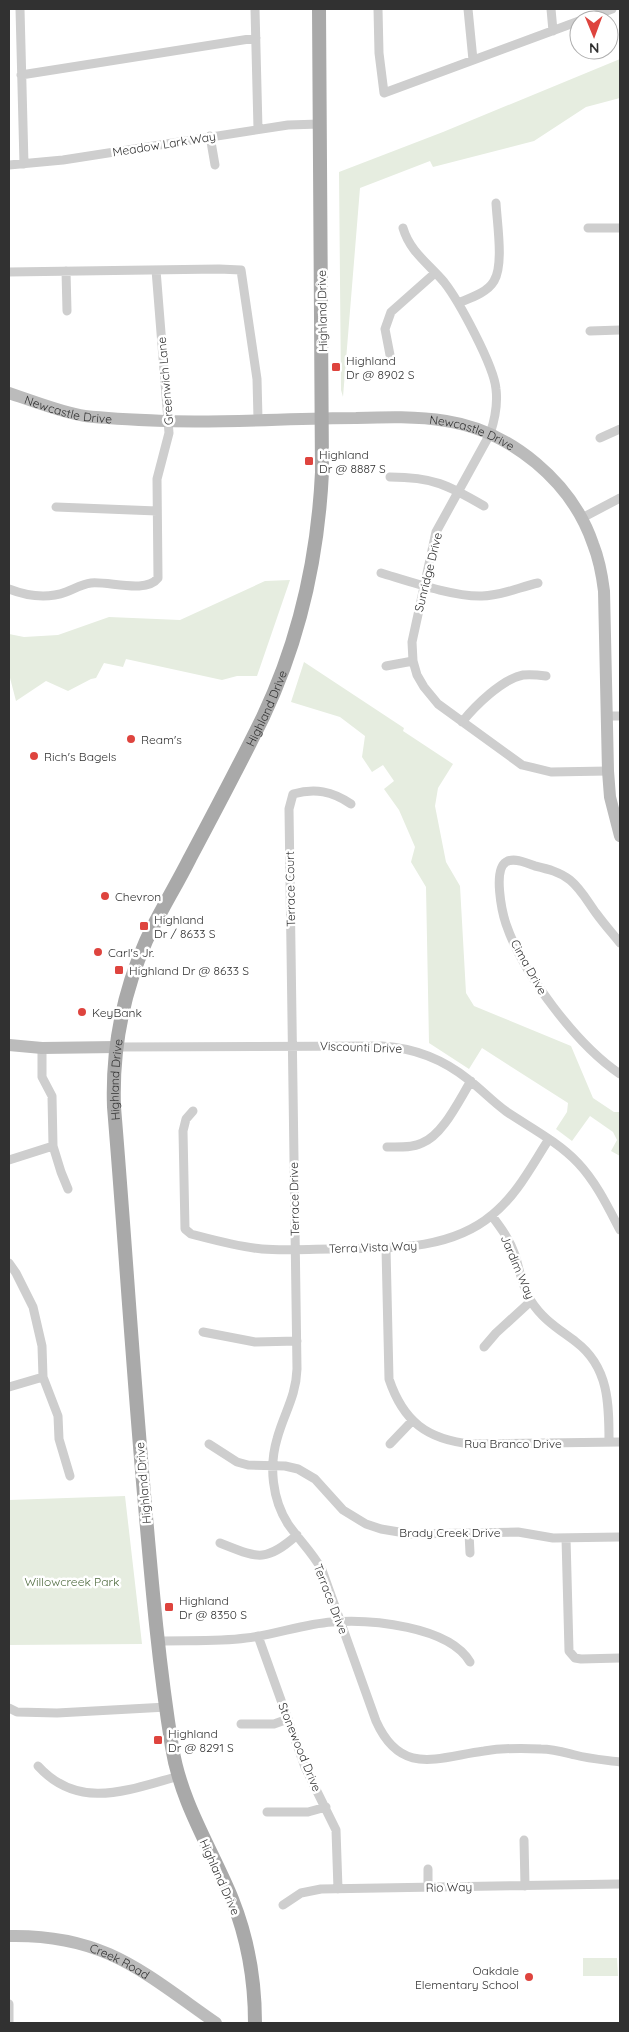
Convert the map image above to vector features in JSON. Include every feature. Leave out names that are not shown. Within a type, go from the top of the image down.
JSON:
[{"type":"main road","name":"Highland Drive","points":[[255,2023],[252,1979],[243,1930],[228,1889],[193,1817],[179,1776],[172,1746],[158,1640],[136,1393],[114,1107],[114,1079],[117,1048],[126,998],[145,943],[264,716],[285,664],[304,599],[317,530],[322,472],[319,9]]},
{"type":"street","points":[[20,9],[24,164]]},
{"type":"street","points":[[255,9],[258,129]]},
{"type":"street","points":[[378,9],[379,53],[384,93],[569,24]]},
{"type":"street","points":[[468,9],[473,60]]},
{"type":"street","points":[[551,9],[553,31]]},
{"type":"street","points":[[21,75],[256,38]]},
{"type":"street","name":"Meadow Lark Way","points":[[9,165],[288,125],[320,124]]},
{"type":"street","points":[[210,136],[215,165]]},
{"type":"street","points":[[458,303],[483,291],[494,281],[499,256],[496,203]]},
{"type":"street","name":"Sunridge Drive","points":[[403,228],[406,240],[413,251],[443,281],[458,303],[495,380],[496,410],[490,434],[436,532],[414,628],[412,661],[417,675],[432,698],[522,765],[552,772],[608,771]]},
{"type":"street","points":[[588,228],[620,228]]},
{"type":"street","name":"Greenwich Lane","points":[[9,589],[32,596],[44,596],[66,592],[88,583],[142,586],[152,584],[157,580],[159,574],[157,479],[168,443],[168,421],[156,270]]},
{"type":"street","points":[[9,272],[241,270],[257,379],[258,419]]},
{"type":"street","points":[[66,271],[67,311]]},
{"type":"street","points":[[390,355],[386,329],[391,312],[434,273]]},
{"type":"street","points":[[590,331],[620,330]]},
{"type":"street","name":"Newcastle Drive","points":[[9,393],[83,416],[168,421],[390,417],[447,421],[490,434],[515,448],[543,470],[568,496],[582,518],[593,542],[601,570],[604,591],[608,771],[610,797],[620,836]]},
{"type":"street","points":[[600,438],[620,429]]},
{"type":"street","points":[[390,477],[422,478],[458,491],[484,506]]},
{"type":"street","points":[[582,518],[620,498]]},
{"type":"street","points":[[56,507],[158,511]]},
{"type":"street","points":[[381,573],[424,585],[469,595],[484,596],[538,583]]},
{"type":"street","points":[[386,666],[412,661]]},
{"type":"street","points":[[462,722],[470,712],[511,678],[530,674],[546,676]]},
{"type":"street","points":[[607,716],[620,716]]},
{"type":"street","name":"Terrace Court","points":[[291,1046],[290,802],[293,794],[322,791],[339,796],[351,804]]},
{"type":"street","name":"Cima Drive","points":[[620,943],[572,881],[553,871],[514,860],[505,862],[502,866],[500,877],[502,912],[506,925],[530,972],[547,1000],[591,1050],[620,1074]]},
{"type":"street","points":[[9,1045],[42,1048],[117,1048]]},
{"type":"street","name":"Terrace Drive","points":[[291,1046],[297,1341],[295,1391],[279,1431],[272,1466],[277,1499],[288,1524],[317,1560],[380,1728],[389,1742],[402,1752],[418,1759],[433,1760],[485,1751],[550,1749],[587,1758],[620,1762]]},
{"type":"street","name":"Viscounti Drive","points":[[117,1048],[398,1047],[430,1056],[445,1063],[471,1081],[494,1102],[572,1157],[586,1172],[620,1230]]},
{"type":"street","points":[[42,1048],[42,1077],[52,1096],[53,1146],[68,1189]]},
{"type":"street","points":[[387,1147],[410,1146],[429,1140],[441,1127],[471,1081]]},
{"type":"street","name":"Terra Vista Way","points":[[193,1110],[186,1120],[183,1131],[185,1229],[191,1234],[267,1249],[406,1247],[444,1240],[477,1226],[492,1216],[515,1192],[549,1139]]},
{"type":"street","points":[[9,1160],[53,1146]]},
{"type":"street","name":"Jardim Way","points":[[492,1216],[509,1242],[531,1301],[552,1325],[577,1342],[597,1365],[604,1379],[608,1394],[609,1442]]},
{"type":"street","name":"Rua Branco Drive","points":[[386,1248],[389,1379],[402,1409],[412,1421],[433,1435],[456,1443],[620,1442]]},
{"type":"street","points":[[9,1263],[34,1308],[42,1346],[43,1377],[58,1416],[59,1439],[70,1476]]},
{"type":"street","points":[[484,1347],[502,1327],[531,1301]]},
{"type":"street","points":[[203,1332],[255,1342],[297,1341]]},
{"type":"street","points":[[9,1387],[43,1377]]},
{"type":"street","points":[[390,1444],[412,1421]]},
{"type":"street","name":"Brady Creek Drive","points":[[209,1444],[237,1462],[248,1465],[298,1469],[307,1473],[344,1510],[366,1524],[381,1530],[411,1534],[518,1532],[544,1537],[620,1537]]},
{"type":"street","points":[[469,1533],[470,1553]]},
{"type":"street","points":[[220,1543],[249,1554],[267,1554],[274,1553],[296,1535]]},
{"type":"street","points":[[566,1538],[568,1646],[571,1654],[581,1659],[620,1658]]},
{"type":"street","points":[[158,1640],[235,1639],[340,1622],[413,1628],[456,1645],[465,1653],[470,1662]]},
{"type":"street","name":"Stonewood Drive","points":[[258,1636],[305,1767],[336,1830],[338,1889]]},
{"type":"street","points":[[9,1708],[17,1712],[57,1713],[167,1707]]},
{"type":"street","points":[[241,1724],[274,1724],[288,1719]]},
{"type":"street","points":[[38,1766],[50,1779],[69,1789],[99,1794],[121,1792],[179,1776]]},
{"type":"street","points":[[267,1812],[308,1812],[326,1808]]},
{"type":"street","points":[[524,1840],[525,1886]]},
{"type":"street","points":[[428,1869],[428,1887]]},
{"type":"street","name":"Rio Way","points":[[282,1905],[290,1899],[309,1891],[338,1889],[620,1884]]},
{"type":"street","name":"Creek Road","points":[[9,1936],[55,1937],[104,1950],[140,1969],[216,2023]]},
{"type":"street","points":[[9,2004],[9,2023]]},
{"type":"green space","points":[[619,59],[620,98],[586,107],[534,141],[433,167],[430,161],[360,188],[343,397],[341,390],[339,172],[443,132]]},
{"type":"green space","points":[[290,580],[257,676],[237,676],[222,680],[126,659],[123,667],[104,663],[96,678],[68,691],[46,681],[16,701],[9,674],[9,634],[24,637],[58,635],[109,617],[180,620],[265,581]]},
{"type":"green space","points":[[304,662],[404,728],[403,731],[453,764],[438,788],[435,806],[446,862],[460,886],[466,993],[474,1006],[571,1046],[593,1098],[614,1112],[620,1112],[620,1156],[611,1151],[617,1140],[613,1132],[590,1116],[572,1141],[556,1129],[567,1112],[568,1103],[482,1048],[469,1069],[429,1043],[426,887],[411,862],[415,847],[399,810],[384,789],[394,781],[383,765],[372,772],[362,757],[365,736],[340,717],[291,702]]},
{"type":"green space","name":"Willowcreek Park","points":[[125,1496],[142,1644],[9,1645],[9,1500]]},
{"type":"green space","points":[[583,1958],[617,1958],[618,1976],[583,1976]]},
{"type":"place","name":"Highland Dr @ 8902 S","points":[[336,367]]},
{"type":"place","name":"Highland Dr @ 8887 S","points":[[309,461]]},
{"type":"place","name":"Ream's","points":[[131,739]]},
{"type":"place","name":"Rich's Bagels","points":[[34,756]]},
{"type":"place","name":"Chevron","points":[[105,896]]},
{"type":"place","name":"Highland Dr / 8633 S","points":[[144,926]]},
{"type":"place","name":"Carl's Jr.","points":[[98,952]]},
{"type":"place","name":"Highland Dr @ 8633 S","points":[[119,970]]},
{"type":"place","name":"KeyBank","points":[[82,1012]]},
{"type":"place","name":"Highland Dr @ 8350 S","points":[[169,1607]]},
{"type":"place","name":"Highland Dr @ 8291 S","points":[[158,1740]]},
{"type":"place","name":"Oakdale Elementary School","points":[[529,1977]]}]
